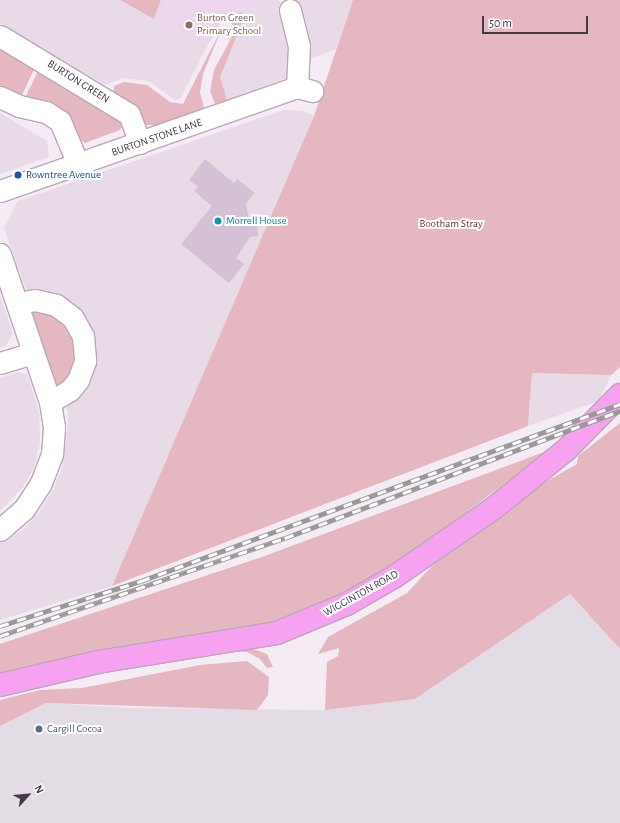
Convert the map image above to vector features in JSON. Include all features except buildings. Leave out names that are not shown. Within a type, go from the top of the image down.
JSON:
[{"type":"main road","name":"WIGGINTON ROAD","points":[[0,685],[98,662],[277,633],[347,604],[394,577],[494,508],[566,450],[620,395]]},
{"type":"street","name":"BURTON STONE LANE","points":[[0,191],[305,89],[299,46],[290,10]]},
{"type":"street","name":"BURTON GREEN","points":[[0,36],[129,114],[140,143]]},
{"type":"street","points":[[0,97],[19,106],[46,112],[60,121],[78,164]]},
{"type":"street","points":[[0,254],[50,402],[53,442],[47,470],[24,509],[0,530]]},
{"type":"street","points":[[17,303],[35,300],[56,305],[73,318],[83,336],[85,361],[78,380],[70,390],[50,402]]},
{"type":"street","points":[[0,363],[33,352]]},
{"type":"shaded area","points":[[0,0],[120,0],[154,19],[162,29],[209,43],[180,99],[175,100],[149,81],[123,78],[105,85],[0,24]]},
{"type":"shaded area","name":"Burton Green Primary School","points":[[161,0],[274,0],[222,20],[209,43],[162,29],[154,19]]},
{"type":"shaded area","points":[[274,0],[279,0],[292,41],[286,78],[227,100],[220,77],[243,20],[242,12]]},
{"type":"shaded area","points":[[289,0],[353,0],[336,49],[304,61]]},
{"type":"shaded area","points":[[284,110],[303,111],[314,116],[112,586],[0,620],[0,543],[23,530],[39,512],[53,490],[62,468],[68,422],[67,403],[4,228],[18,201]]},
{"type":"shaded area","points":[[0,113],[47,141],[49,157],[0,174]]},
{"type":"shaded area","points":[[0,296],[13,334],[5,347],[0,348]]},
{"type":"shaded area","points":[[18,372],[28,375],[39,412],[40,441],[34,468],[23,487],[0,511],[0,378]]},
{"type":"shaded area","points":[[532,373],[611,375],[599,401],[528,426]]},
{"type":"shaded area","points":[[570,594],[620,649],[620,823],[0,823],[0,726],[46,703],[134,708],[321,710],[415,699]]},
{"type":"green space","points":[[120,0],[161,0],[154,19]]},
{"type":"green space","name":"Bootham Stray","points":[[353,0],[620,0],[620,367],[611,375],[532,373],[528,426],[112,586],[314,116]]},
{"type":"green space","points":[[242,12],[243,20],[220,77],[227,100],[215,104],[210,91],[214,70],[235,31],[229,17]]},
{"type":"green space","points":[[223,26],[203,74],[200,92],[204,108],[157,125],[141,125],[113,97],[114,86],[124,82],[147,85],[170,102],[183,104]]},
{"type":"green space","points":[[0,44],[36,65],[21,97],[0,87]]},
{"type":"green space","points":[[40,67],[119,115],[122,126],[120,130],[85,143],[25,98]]},
{"type":"green space","points":[[25,308],[45,308],[73,327],[76,370],[54,392]]},
{"type":"green space","points":[[620,423],[620,649],[570,594],[415,699],[325,710],[327,662],[338,656],[339,648],[318,654],[328,637],[407,593],[431,567],[535,488],[577,464],[578,456]]},
{"type":"green space","points":[[552,449],[383,573],[309,612],[259,628],[0,678],[0,644],[262,557]]},
{"type":"green space","points":[[251,648],[267,654],[273,667],[267,668],[260,659],[247,652],[223,651]]},
{"type":"green space","points":[[247,661],[269,677],[268,695],[257,710],[46,703],[0,726],[0,700],[40,690],[82,688],[200,665]]},
{"type":"railway","points":[[0,626],[141,581],[620,404]]},
{"type":"railway","points":[[0,636],[285,538],[620,411]]},
{"type":"place","name":"Burton Green Primary School","points":[[189,25]]},
{"type":"place","name":"Rowntree Avenue","points":[[18,175]]},
{"type":"place","name":"Morrell House","points":[[218,221]]},
{"type":"place","name":"Cargill Cocoa","points":[[39,729]]}]
